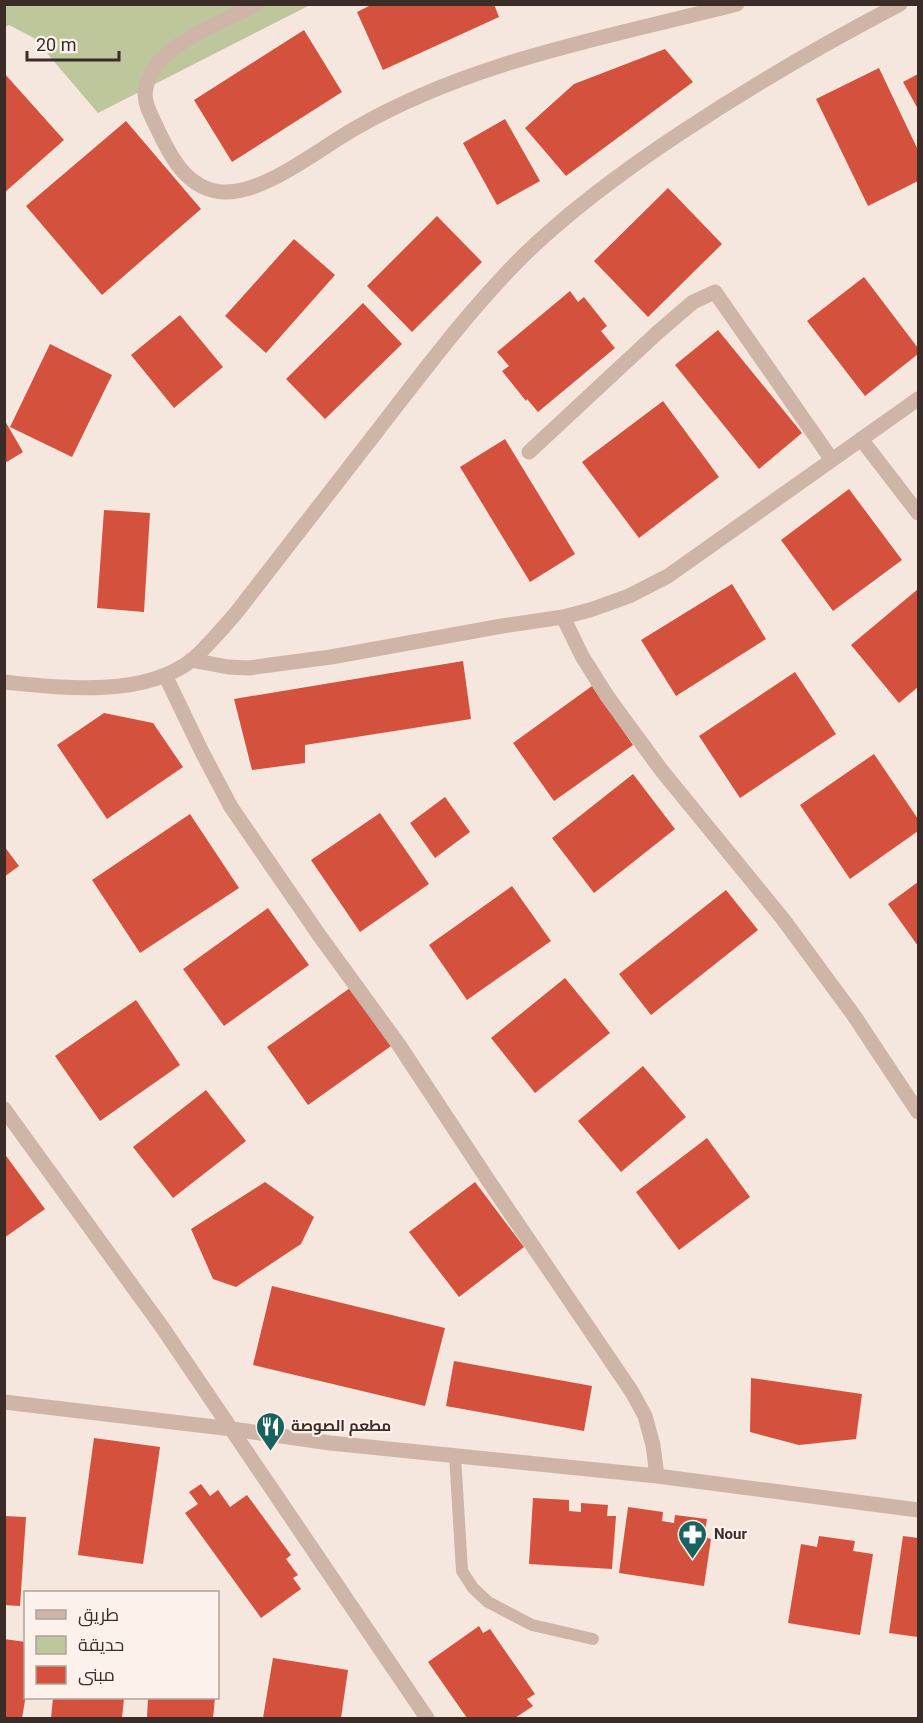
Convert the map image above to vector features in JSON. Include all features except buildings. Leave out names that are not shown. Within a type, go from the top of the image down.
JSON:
[{"type":"street","points":[[257,4],[178,46],[160,60],[149,77],[145,92],[146,104],[170,156],[192,182],[210,191],[236,192],[267,181],[385,111],[452,83],[538,55],[737,4]]},
{"type":"street","points":[[4,682],[107,688],[136,684],[165,675],[191,660],[236,613],[434,357],[475,307],[524,255],[609,183],[664,144],[784,67],[900,4]]},
{"type":"street","points":[[529,452],[693,302],[715,292],[831,460]]},
{"type":"street","points":[[191,660],[228,667],[249,668],[331,657],[563,617],[629,596],[668,576],[918,399]]},
{"type":"street","points":[[861,440],[918,513]]},
{"type":"street","points":[[563,617],[582,656],[614,705],[662,771],[783,919],[855,1017],[918,1112]]},
{"type":"street","points":[[165,675],[231,807],[399,1045],[627,1384],[645,1416],[653,1445],[657,1476]]},
{"type":"street","points":[[4,1109],[162,1328],[427,1719]]},
{"type":"street","points":[[4,1402],[330,1443],[657,1476],[918,1510]]},
{"type":"lane","points":[[455,1455],[462,1571],[473,1588],[488,1602],[532,1625],[593,1640]]},
{"type":"green space","points":[[5,5],[310,5],[98,113],[34,38],[9,25],[5,27]]},
{"type":"place","name":"مطعم الصوصة","points":[[270,1452]]},
{"type":"place","name":"Nour","points":[[693,1560]]}]
